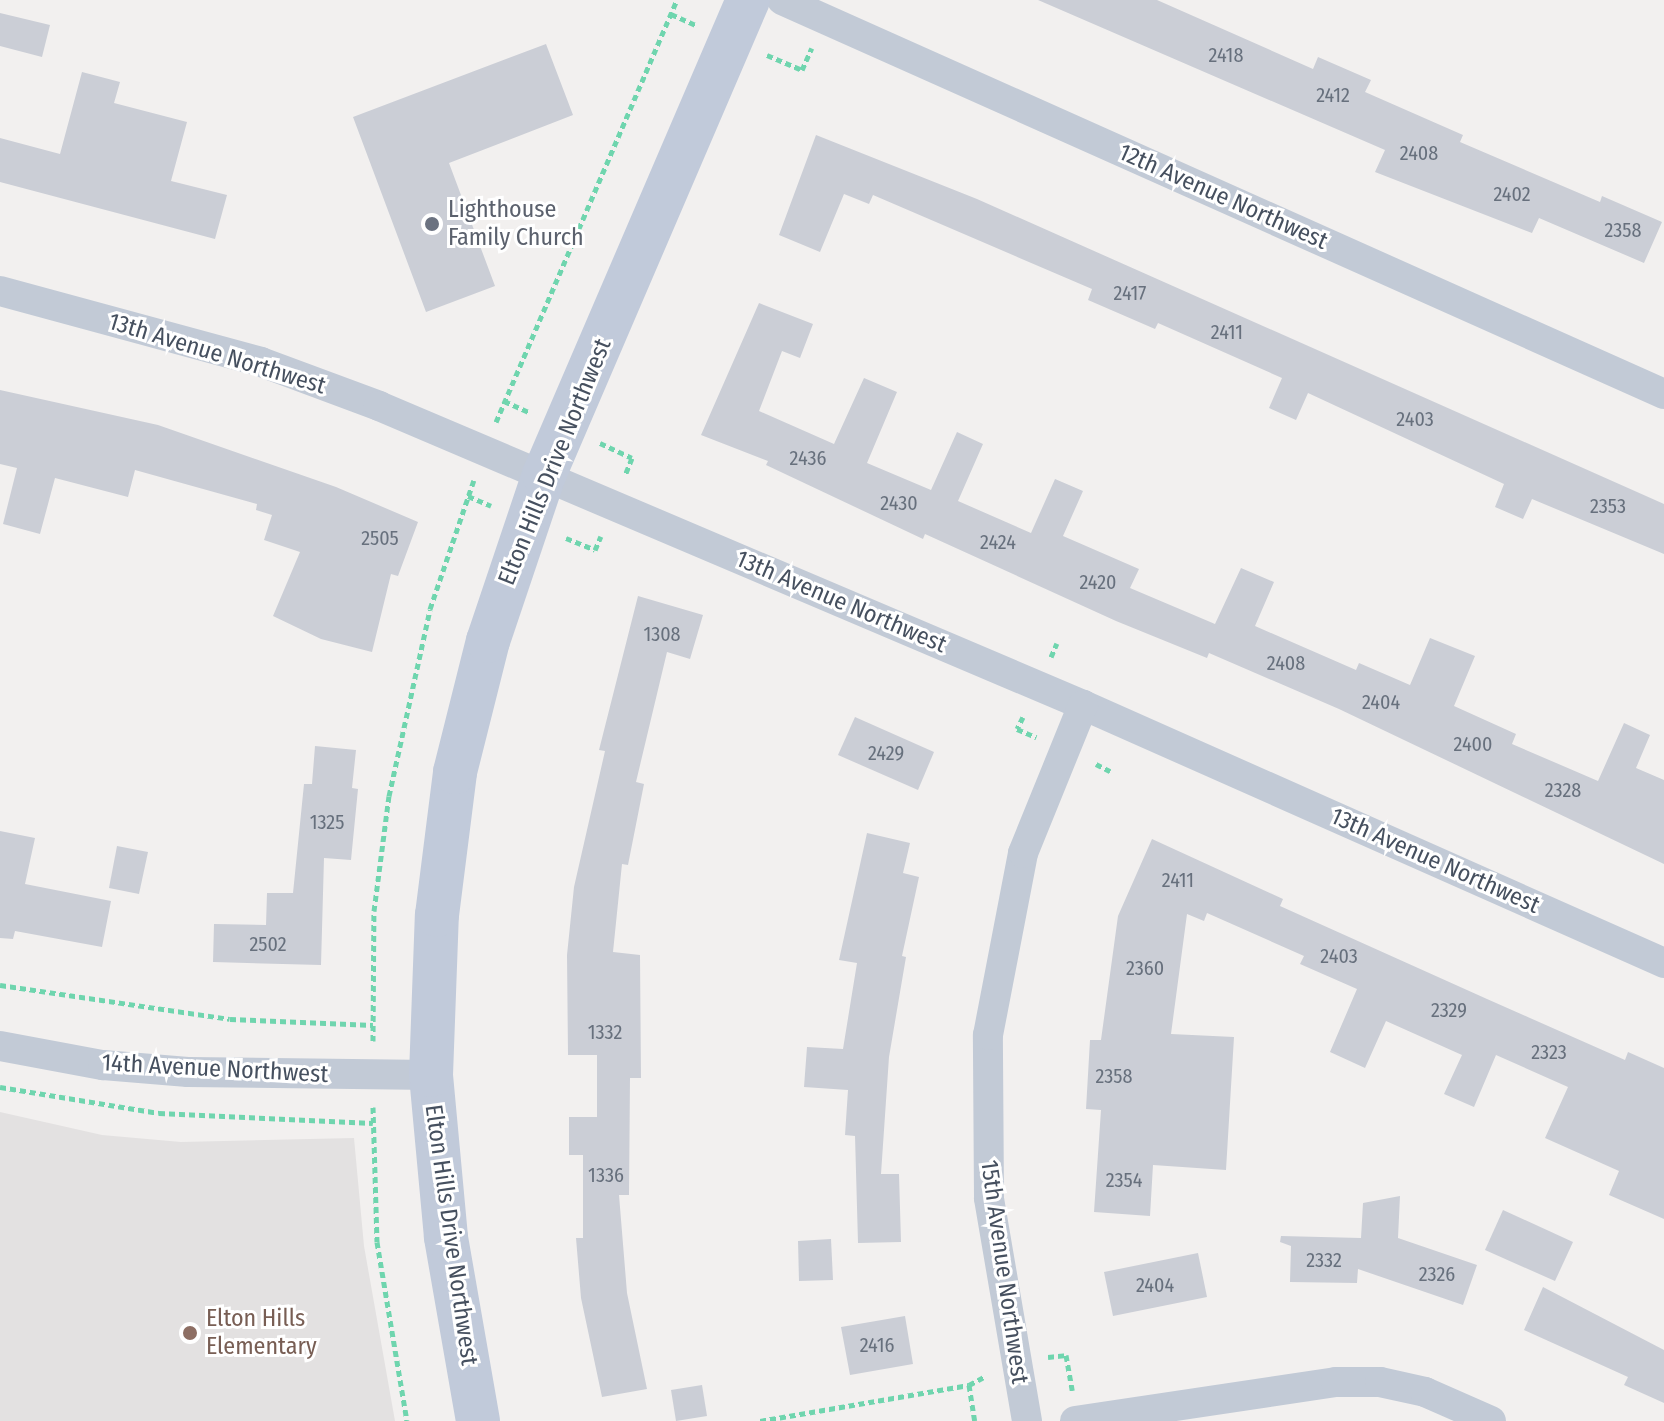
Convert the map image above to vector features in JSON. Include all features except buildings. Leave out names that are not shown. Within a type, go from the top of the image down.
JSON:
[{"type":"main road","name":"Elton Hills Drive Northwest","points":[[478,1421],[446,1237],[431,1075],[437,915],[455,772],[488,641],[544,475],[748,0]]},
{"type":"street","name":"12th Avenue Northwest","points":[[782,0],[1664,394]]},
{"type":"street","name":"13th Avenue Northwest","points":[[0,291],[261,362],[544,475],[1083,705],[1664,963]]},
{"type":"street","name":"15th Avenue Northwest","points":[[1027,1421],[989,1198],[988,1035],[1023,853],[1083,705]]},
{"type":"street","name":"14th Avenue Northwest","points":[[0,1046],[103,1065],[188,1072],[431,1075]]},
{"type":"street","points":[[1075,1421],[1336,1382],[1380,1382],[1425,1392],[1491,1421]]},
{"type":"path","points":[[504,401],[677,0]]},
{"type":"path","points":[[0,985],[230,1019],[373,1025],[374,911],[389,796],[430,609],[468,496]]},
{"type":"path","points":[[0,1087],[159,1113],[373,1123],[377,1242],[407,1421]]},
{"type":"path","points":[[760,1421],[969,1385],[975,1421]]},
{"type":"shaded area","name":"Elton Hills Elementary","points":[[0,1112],[102,1135],[181,1142],[354,1138],[364,1246],[395,1421],[0,1421]]},
{"type":"place","name":"Lighthouse Family Church","points":[[432,224]]},
{"type":"place","name":"Elton Hills Elementary","points":[[190,1333]]}]
